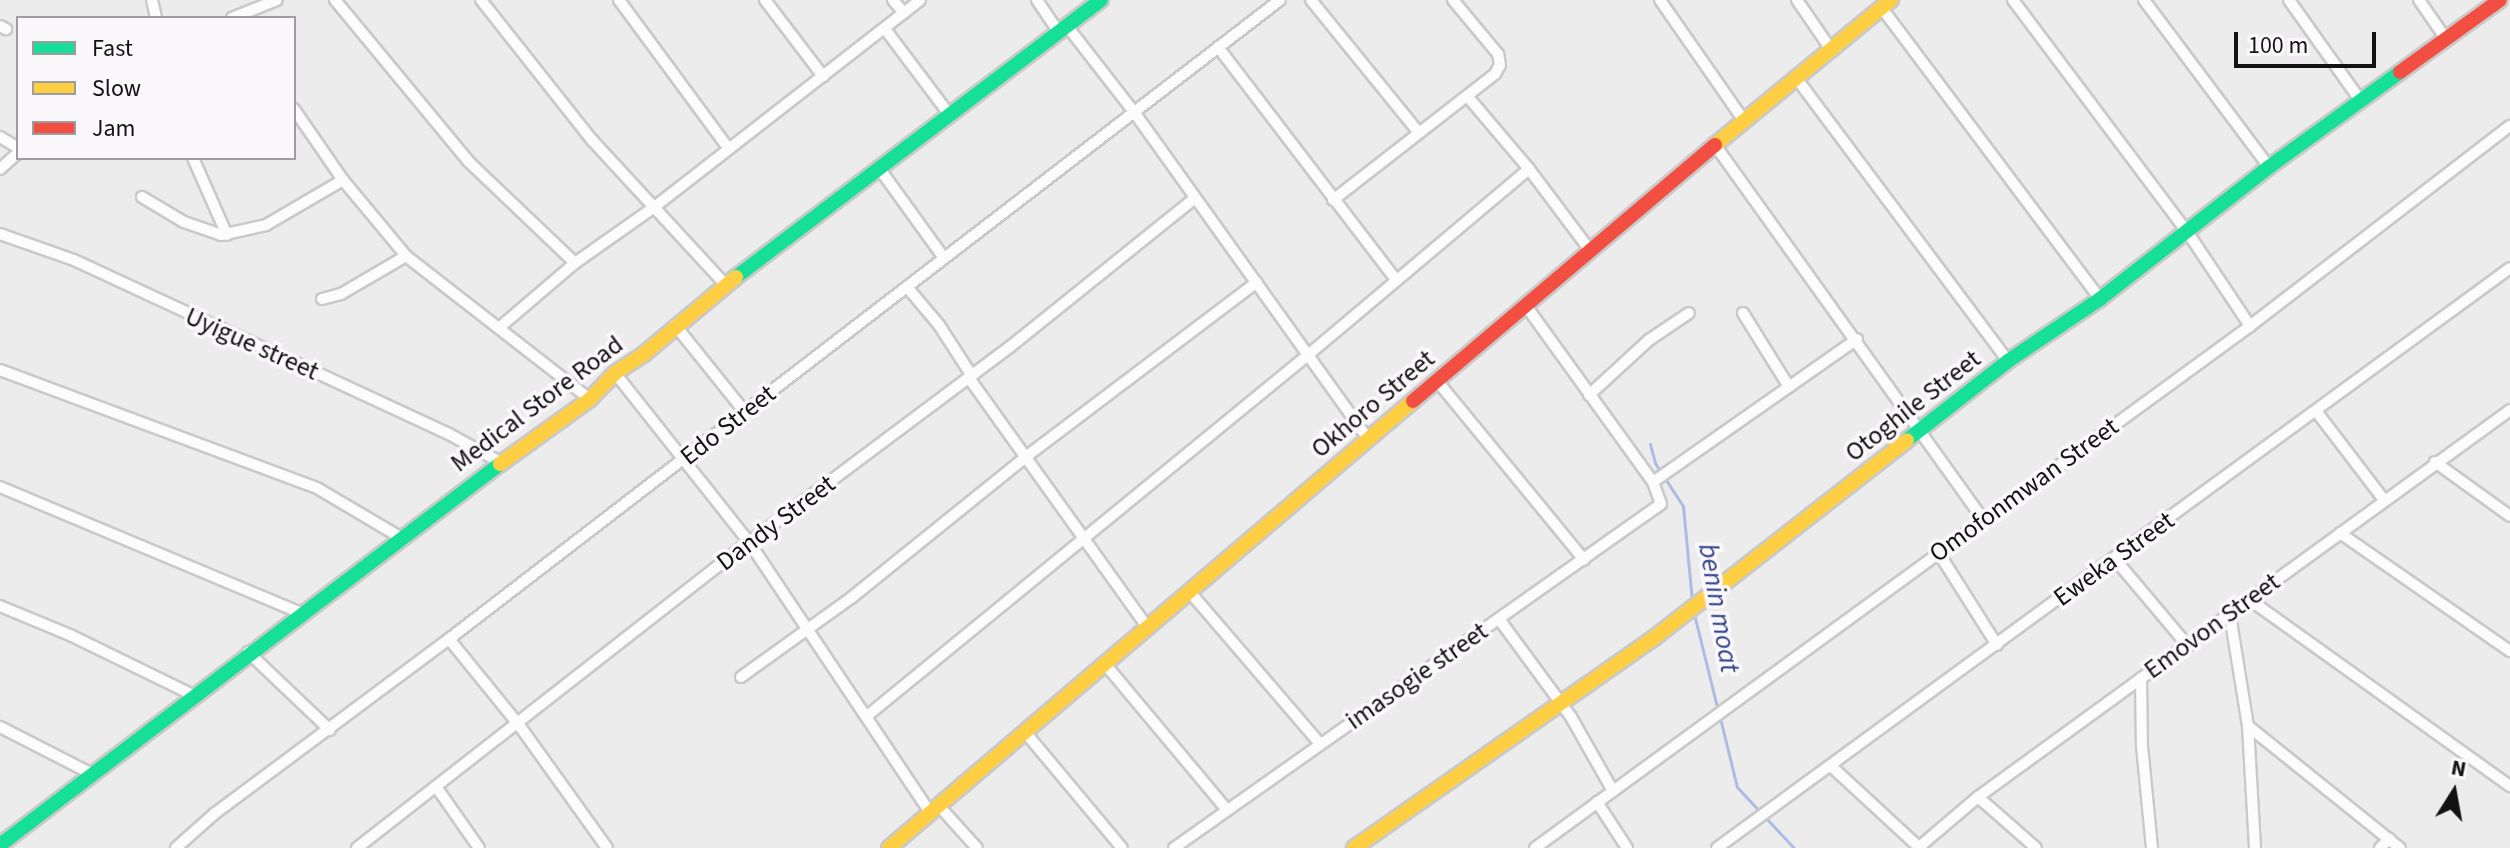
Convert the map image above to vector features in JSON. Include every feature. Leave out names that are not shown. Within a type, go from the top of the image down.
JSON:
[{"type":"street","points":[[335,0],[468,161],[575,263]]},
{"type":"street","points":[[481,0],[545,84],[653,208],[726,285]]},
{"type":"street","points":[[619,0],[729,149]]},
{"type":"street","points":[[765,0],[823,76]]},
{"type":"street","points":[[893,0],[904,13]]},
{"type":"street","points":[[500,327],[575,263],[653,208],[920,0]]},
{"type":"street","points":[[1037,0],[1134,112],[1368,439]]},
{"type":"street","name":"Medical Store Road","points":[[0,845],[400,537],[590,399],[615,373],[644,354],[726,285],[1101,0]]},
{"type":"street","name":"Edo Street","points":[[176,848],[214,814],[330,730],[1280,0]]},
{"type":"street","points":[[1311,0],[1419,133]]},
{"type":"street","points":[[1333,200],[1495,74],[1500,65],[1498,54],[1453,0]]},
{"type":"street","points":[[1660,0],[1744,121]]},
{"type":"street","points":[[1797,0],[1832,51]]},
{"type":"street","points":[[2013,0],[2188,233],[2250,326]]},
{"type":"street","points":[[2144,0],[2269,167]]},
{"type":"street","points":[[2289,0],[2360,100]]},
{"type":"street","points":[[2419,0],[2446,39]]},
{"type":"street","name":"Otoghile Street","points":[[1354,848],[1654,638],[1923,431],[2008,361],[2100,299],[2269,167],[2500,0]]},
{"type":"street","points":[[248,15],[270,2]]},
{"type":"street","points":[[1886,4],[2100,299]]},
{"type":"street","name":"Okhoro Street","points":[[889,848],[1438,382],[1589,249],[1886,4]]},
{"type":"street","points":[[885,29],[949,114]]},
{"type":"street","points":[[1218,47],[1396,280]]},
{"type":"street","points":[[1797,79],[2008,361]]},
{"type":"street","points":[[1468,97],[1529,169],[1589,249]]},
{"type":"street","points":[[296,112],[343,180],[406,256],[590,399]]},
{"type":"street","name":"Omofonmwan Street","points":[[1535,848],[2250,326],[2510,126]]},
{"type":"street","points":[[0,137],[16,149]]},
{"type":"street","points":[[1715,145],[1923,431],[1984,521]]},
{"type":"street","points":[[0,169],[16,153]]},
{"type":"street","points":[[194,160],[227,235]]},
{"type":"street","points":[[879,168],[944,258]]},
{"type":"street","points":[[867,716],[1308,355],[1529,169]]},
{"type":"street","points":[[142,197],[184,222],[227,235],[266,225],[343,180]]},
{"type":"street","name":"Dandy Street","points":[[357,848],[519,725],[749,542],[971,377],[1195,198]]},
{"type":"street","name":"Uyigue street","points":[[0,234],[74,260],[449,434],[500,462]]},
{"type":"street","points":[[322,299],[341,294],[406,256]]},
{"type":"street","name":"Eweka Street","points":[[1717,848],[2510,268]]},
{"type":"street","points":[[741,677],[851,598],[1027,456],[1257,282]]},
{"type":"street","points":[[907,287],[939,325],[971,377],[1147,627]]},
{"type":"street","points":[[1526,306],[1653,482],[1857,339]]},
{"type":"street","points":[[1589,395],[1649,340],[1689,313]]},
{"type":"street","points":[[1743,313],[1789,387]]},
{"type":"street","points":[[675,325],[745,412]]},
{"type":"street","points":[[0,370],[317,488],[400,537]]},
{"type":"street","points":[[615,373],[749,542],[805,629],[936,810],[977,848]]},
{"type":"street","points":[[1438,382],[1584,560]]},
{"type":"street","name":"Emovon Street","points":[[1919,848],[1978,797],[2510,410]]},
{"type":"street","points":[[2316,411],[2384,500]]},
{"type":"street","points":[[2435,462],[2510,516]]},
{"type":"street","name":"imasogie street","points":[[1174,848],[1661,504],[1653,482]]},
{"type":"street","points":[[0,487],[301,613]]},
{"type":"street","points":[[2340,533],[2510,651]]},
{"type":"street","points":[[1938,552],[1997,645]]},
{"type":"street","points":[[2114,558],[2188,646]]},
{"type":"street","points":[[1189,591],[1320,744]]},
{"type":"street","points":[[2250,600],[2510,786]]},
{"type":"street","points":[[0,606],[72,636],[193,695]]},
{"type":"street","points":[[2230,615],[2248,726],[2255,848]]},
{"type":"street","points":[[1499,619],[1559,702],[1613,791]]},
{"type":"street","points":[[449,639],[519,725],[607,848]]},
{"type":"street","points":[[248,652],[330,730]]},
{"type":"street","points":[[1105,664],[1227,810]]},
{"type":"street","points":[[2141,678],[2142,746],[2152,848]]},
{"type":"street","points":[[2248,726],[2400,848]]},
{"type":"street","points":[[0,727],[94,775]]},
{"type":"street","points":[[1025,732],[1122,848]]},
{"type":"street","points":[[1831,766],[1919,848]]},
{"type":"street","points":[[437,788],[479,848]]},
{"type":"street","points":[[1978,797],[2036,848]]},
{"type":"street","points":[[1597,802],[1627,848]]},
{"type":"street","points":[[2380,848],[2389,839]]},
{"type":"waterway","name":"benin moat","points":[[1650,444],[1655,463],[1683,506],[1692,602]]},
{"type":"waterway","name":"benin moat","points":[[1694,614],[1718,711]]},
{"type":"waterway","name":"benin moat","points":[[1720,718],[1737,787],[1760,812]]},
{"type":"waterway","points":[[1765,817],[1794,848]]},
{"type":"traffic: fast","points":[[736,277],[1101,0]]},
{"type":"traffic: fast","points":[[1907,440],[2008,361],[2100,299],[2269,167],[2400,72]]},
{"type":"traffic: fast","points":[[0,845],[500,464]]},
{"type":"traffic: slow","points":[[1715,145],[1891,0]]},
{"type":"traffic: slow","points":[[500,464],[590,399],[615,373],[644,354],[736,277]]},
{"type":"traffic: slow","points":[[889,848],[1413,401]]},
{"type":"traffic: slow","points":[[1354,848],[1654,638],[1907,440]]},
{"type":"traffic: jam","points":[[2400,72],[2500,0]]},
{"type":"traffic: jam","points":[[1413,401],[1715,145]]}]
